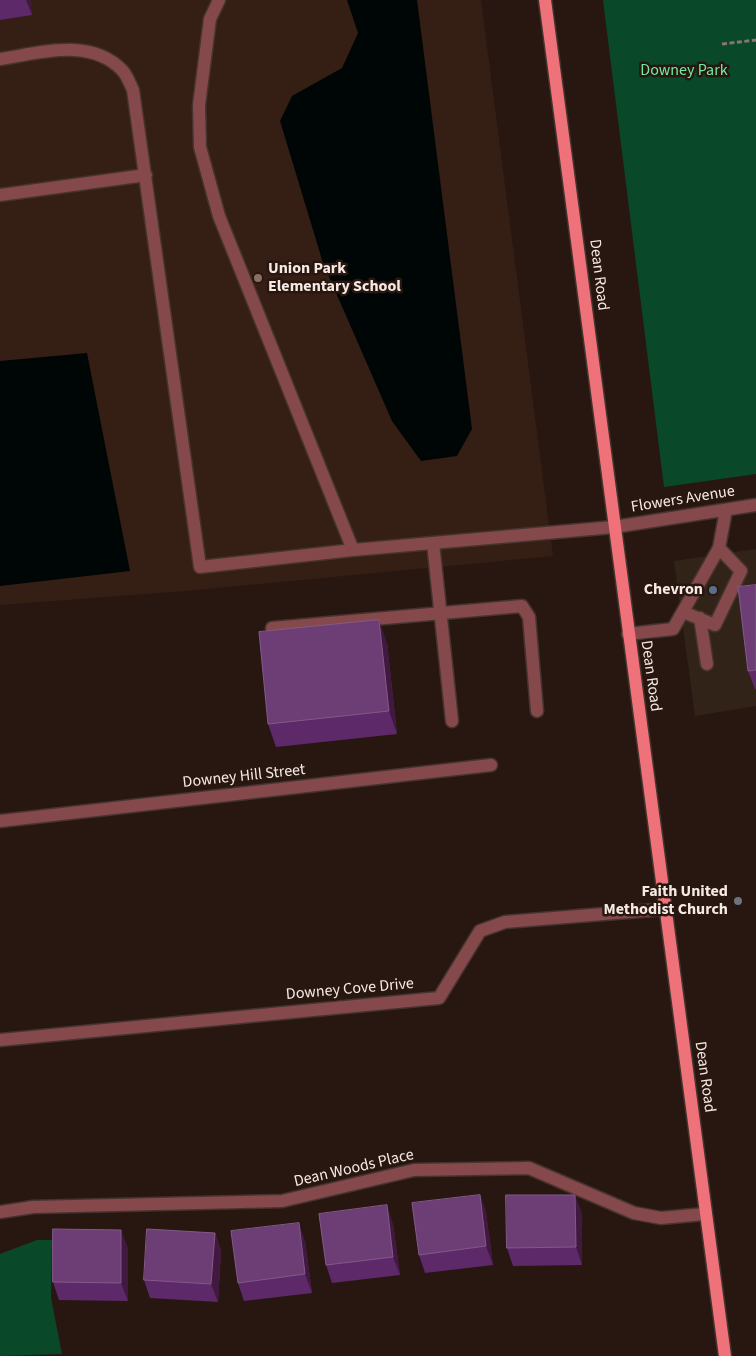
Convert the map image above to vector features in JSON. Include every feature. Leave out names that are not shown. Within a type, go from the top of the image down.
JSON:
[{"type":"main road","name":"Dean Road","points":[[545,0],[725,1356]]},
{"type":"street","points":[[219,0],[210,19],[198,105],[200,147],[219,216],[353,550]]},
{"type":"street","points":[[0,59],[79,49],[104,57],[123,70],[133,90],[146,175],[0,195]]},
{"type":"street","name":"Flowers Avenue","points":[[146,175],[200,567],[353,550],[614,527],[756,505]]},
{"type":"street","points":[[628,634],[673,629],[719,548],[726,510]]},
{"type":"street","points":[[433,543],[452,721]]},
{"type":"street","points":[[683,612],[715,625],[741,571],[719,548]]},
{"type":"street","points":[[272,628],[522,606],[529,617],[537,712]]},
{"type":"street","points":[[700,618],[707,664]]},
{"type":"street","name":"Downey Hill Street","points":[[0,821],[491,765]]},
{"type":"street","name":"Downey Cove Drive","points":[[0,1040],[439,998],[480,931],[505,922],[665,909]]},
{"type":"street","name":"Dean Woods Place","points":[[0,1212],[33,1207],[282,1201],[414,1170],[529,1168],[634,1213],[661,1218],[706,1214]]},
{"type":"path","points":[[722,44],[756,40]]},
{"type":"shaded area","name":"Union Park Elementary School","points":[[0,0],[481,0],[553,556],[185,591],[0,605]]},
{"type":"shaded area","points":[[347,0],[417,0],[472,429],[457,456],[421,461],[392,421],[323,263],[280,121],[292,96],[342,68],[358,33]]},
{"type":"shaded area","points":[[87,353],[130,571],[0,586],[0,361]]},
{"type":"shaded area","points":[[756,549],[756,706],[695,716],[674,561]]},
{"type":"green space","name":"Downey Park","points":[[603,0],[756,0],[756,474],[664,487]]},
{"type":"green space","points":[[37,1240],[52,1240],[51,1298],[62,1354],[0,1356],[0,1254]]},
{"type":"building","points":[[756,585],[756,670],[748,671],[738,587]]},
{"type":"building","points":[[379,620],[389,711],[268,724],[259,632]]},
{"type":"building","points":[[480,1195],[486,1246],[419,1255],[412,1203]]},
{"type":"building","points":[[506,1195],[575,1195],[576,1247],[507,1248]]},
{"type":"building","points":[[387,1205],[393,1257],[326,1265],[319,1214]]},
{"type":"building","points":[[299,1223],[305,1274],[238,1283],[231,1231]]},
{"type":"building","points":[[53,1229],[121,1230],[121,1283],[53,1282]]},
{"type":"building","points":[[147,1229],[215,1233],[211,1284],[144,1280]]},
{"type":"place","name":"Union Park Elementary School","points":[[258,278]]},
{"type":"place","name":"Chevron","points":[[713,590]]},
{"type":"place","name":"Faith United Methodist Church","points":[[738,901]]}]
